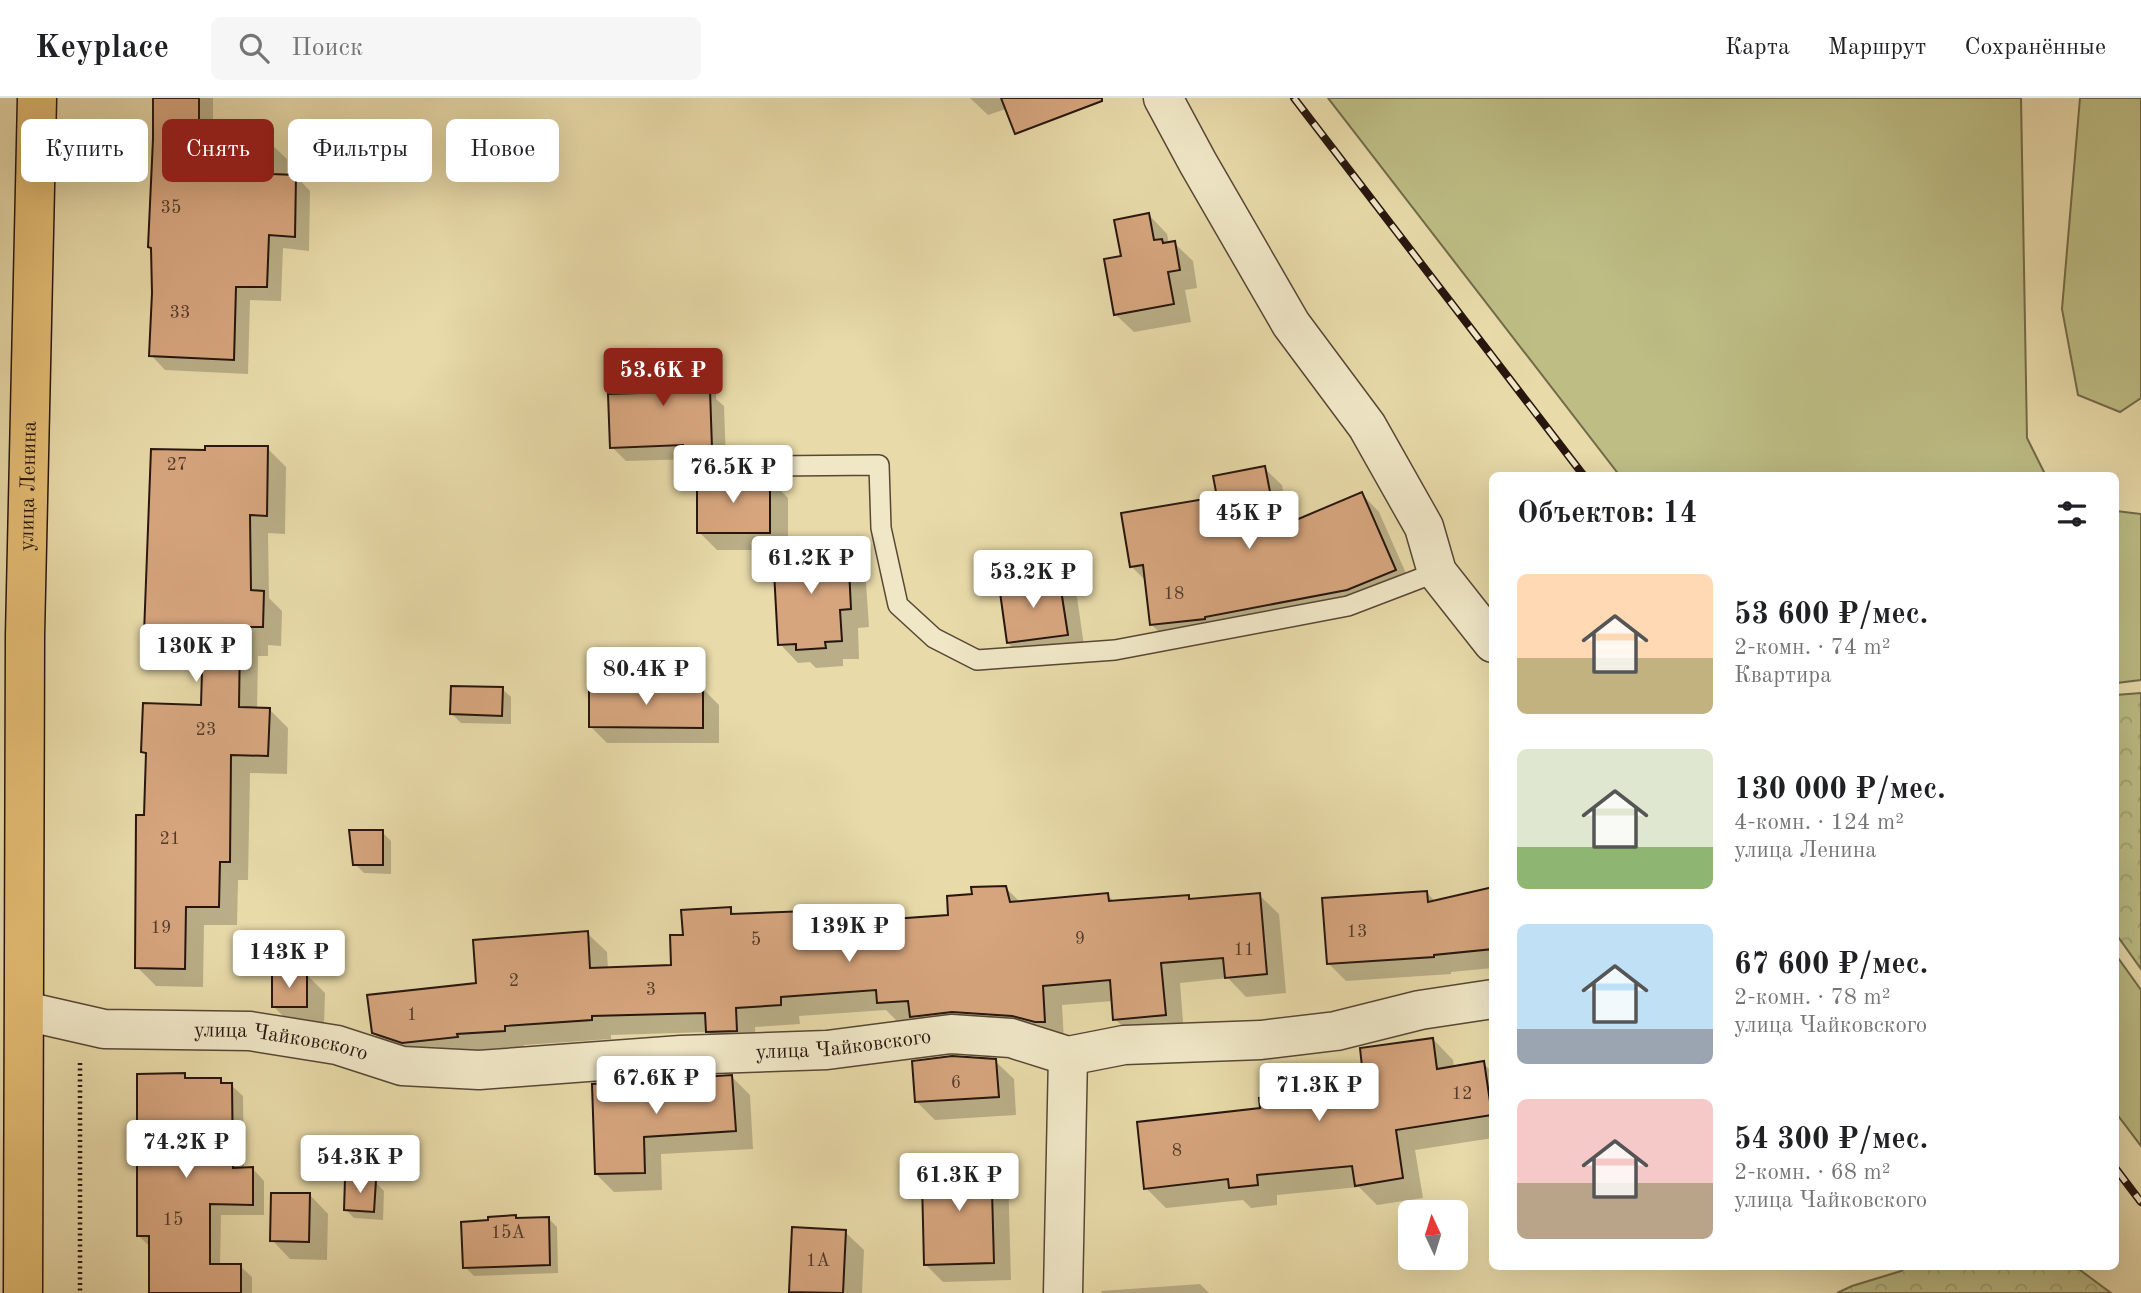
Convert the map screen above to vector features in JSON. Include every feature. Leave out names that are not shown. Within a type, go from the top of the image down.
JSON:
[{"type":"main road","name":"улица Ленина","points":[[23,1293],[25,1011],[13,636],[37,98]]},
{"type":"street","points":[[1163,98],[1291,324],[1367,426],[1424,527],[1437,572],[1489,638]]},
{"type":"street","name":"улица Чайковского","points":[[25,1011],[104,1028],[250,1031],[337,1045],[402,1066],[479,1070],[681,1055],[827,1050],[951,1034],[1011,1038],[1068,1056],[1124,1045],[1261,1040],[1336,1031],[1420,1010],[1489,1000]]},
{"type":"street","points":[[1063,1293],[1068,1056]]},
{"type":"lane","points":[[772,466],[879,465],[881,528],[898,605],[934,638],[977,660],[1115,650],[1307,614],[1348,606],[1437,572]]},
{"type":"path","points":[[80,1023],[80,1293]]},
{"type":"green space","points":[[1328,98],[2021,98],[2027,438],[2044,472],[1617,472]]},
{"type":"green space","points":[[2080,98],[2141,98],[2141,398],[2120,412],[2078,395],[2062,309]]},
{"type":"green space","points":[[2119,511],[2141,514],[2141,680],[2119,683]]},
{"type":"green space","points":[[2141,693],[2141,969],[2119,938],[2119,695]]},
{"type":"green space","points":[[2119,959],[2141,990],[2141,1146],[2119,1117]]},
{"type":"green space","points":[[2080,1270],[2111,1293],[1837,1293],[1901,1271]]},
{"type":"building","points":[[153,98],[199,98],[199,119],[162,119],[162,182],[274,182],[274,174],[288,175],[288,182],[296,182],[295,237],[269,235],[267,287],[236,287],[234,360],[149,356],[152,293],[151,248],[148,247]]},
{"type":"building","points":[[1001,98],[1102,98],[1102,101],[1015,134]]},
{"type":"building","points":[[1149,213],[1154,240],[1162,239],[1163,243],[1175,241],[1180,270],[1168,272],[1174,304],[1114,315],[1104,259],[1121,256],[1114,220]]},
{"type":"building","points":[[702,359],[703,390],[710,390],[712,448],[683,449],[683,445],[610,448],[608,394],[638,393],[638,361]]},
{"type":"building","points":[[205,446],[268,446],[267,516],[250,515],[251,590],[264,591],[263,627],[250,627],[249,638],[240,638],[239,707],[270,708],[268,756],[231,755],[230,862],[220,862],[219,907],[186,907],[185,969],[135,968],[136,815],[144,815],[146,753],[141,752],[143,703],[201,705],[203,636],[144,634],[151,449],[205,450]]},
{"type":"building","points":[[1265,466],[1277,528],[1362,492],[1396,570],[1347,590],[1205,619],[1150,625],[1143,565],[1130,567],[1121,513],[1217,497],[1213,476]]},
{"type":"building","points":[[697,477],[770,478],[770,533],[697,533]]},
{"type":"building","points":[[848,548],[851,609],[840,610],[842,641],[825,642],[826,648],[796,650],[796,644],[778,645],[773,553]]},
{"type":"building","points":[[1059,577],[1068,635],[1007,643],[999,585]]},
{"type":"building","points":[[451,686],[503,687],[502,716],[450,714]]},
{"type":"building","points":[[589,687],[703,687],[703,728],[589,727]]},
{"type":"building","points":[[349,830],[383,830],[383,865],[353,865]]},
{"type":"building","points":[[1006,886],[1010,902],[1108,893],[1109,901],[1189,895],[1189,899],[1260,893],[1267,974],[1225,978],[1223,958],[1161,963],[1166,1015],[1113,1020],[1110,980],[1043,986],[1045,1022],[1012,1016],[952,1012],[910,1017],[908,1001],[877,1003],[876,990],[781,997],[781,1005],[736,1008],[737,1031],[706,1032],[705,1013],[592,1016],[592,1020],[505,1026],[505,1031],[457,1034],[458,1037],[402,1043],[372,1033],[367,995],[476,983],[473,940],[588,931],[590,968],[671,965],[670,935],[683,935],[681,910],[731,907],[731,914],[808,911],[808,925],[948,915],[947,896],[972,894],[971,887]]},
{"type":"building","points":[[1489,888],[1489,949],[1434,957],[1327,964],[1322,898],[1427,891],[1428,902]]},
{"type":"building","points":[[272,972],[307,973],[307,1007],[272,1007]]},
{"type":"building","points":[[1433,1038],[1437,1069],[1484,1061],[1489,1115],[1396,1130],[1403,1178],[1355,1186],[1352,1166],[1257,1175],[1258,1185],[1229,1188],[1228,1179],[1144,1189],[1137,1122],[1260,1108],[1259,1098],[1274,1097],[1273,1085],[1363,1076],[1360,1048]]},
{"type":"building","points":[[952,1056],[996,1059],[999,1097],[915,1102],[912,1061]]},
{"type":"building","points":[[185,1073],[185,1078],[221,1078],[221,1083],[232,1083],[233,1168],[253,1167],[253,1205],[210,1204],[210,1264],[241,1264],[241,1293],[149,1293],[149,1236],[137,1236],[137,1074]]},
{"type":"building","points":[[732,1075],[736,1131],[644,1137],[645,1173],[595,1174],[592,1084]]},
{"type":"building","points":[[991,1154],[994,1263],[924,1265],[922,1181],[943,1180],[942,1156]]},
{"type":"building","points":[[345,1179],[376,1180],[374,1212],[344,1210]]},
{"type":"building","points":[[271,1193],[310,1193],[309,1242],[270,1241]]},
{"type":"building","points":[[516,1215],[516,1218],[549,1217],[550,1265],[463,1268],[461,1222]]},
{"type":"building","points":[[792,1227],[846,1230],[843,1293],[789,1292]]},
{"type":"railway","points":[[1294,98],[1581,472]]},
{"type":"railway","points":[[2119,1173],[2141,1202]]}]
